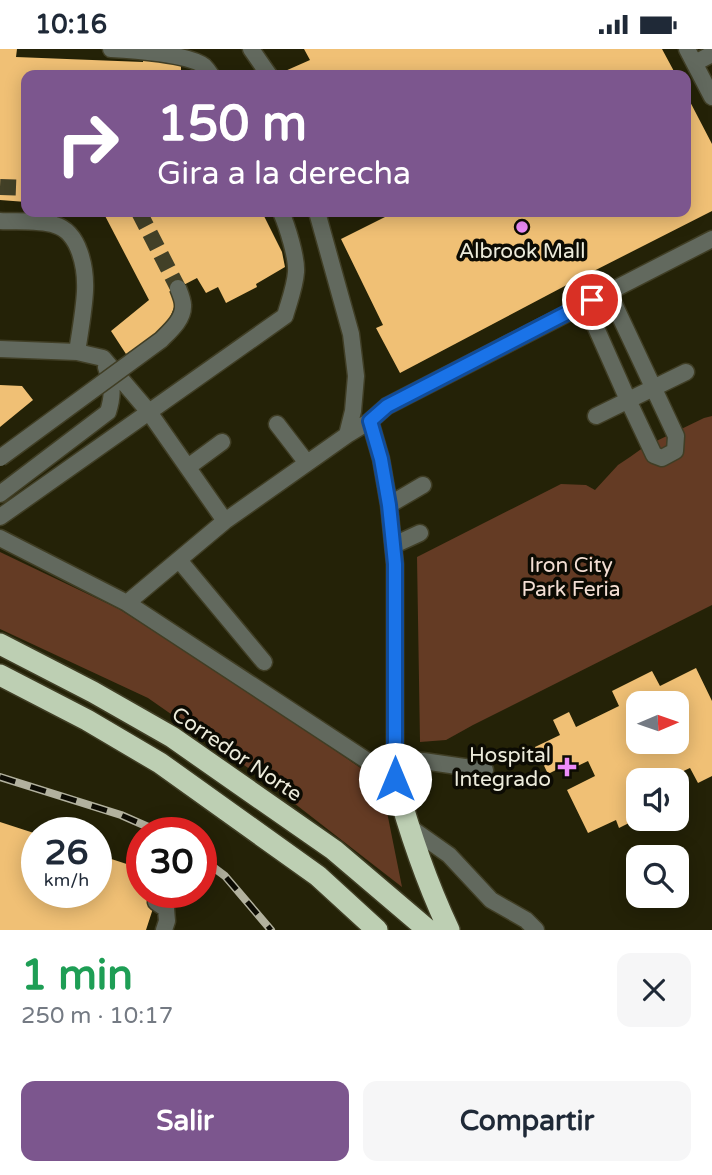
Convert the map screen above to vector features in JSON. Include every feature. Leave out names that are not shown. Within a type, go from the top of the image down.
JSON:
[{"type":"highway","name":"Corredor Norte","points":[[0,644],[172,737],[334,850],[428,930]]},
{"type":"highway","points":[[0,675],[87,720],[160,763],[318,876],[377,930]]},
{"type":"highway","points":[[395,769],[408,826],[449,930]]},
{"type":"street","points":[[111,49],[144,50],[181,58],[203,65],[207,70]]},
{"type":"street","points":[[251,49],[266,70]]},
{"type":"street","points":[[712,54],[691,56],[712,97]]},
{"type":"street","points":[[0,517],[285,316],[297,270],[283,217]]},
{"type":"street","points":[[318,217],[351,334],[356,376],[353,411],[347,435]]},
{"type":"street","points":[[0,221],[56,225],[68,232],[75,241],[85,280],[77,352]]},
{"type":"street","points":[[127,603],[225,521],[370,421],[387,406],[712,239]]},
{"type":"street","points":[[0,458],[161,340],[182,315],[183,305],[178,288]]},
{"type":"street","points":[[585,303],[654,455],[662,458],[676,451],[676,436],[608,291]]},
{"type":"street","points":[[0,349],[77,352],[103,358],[149,412],[225,521]]},
{"type":"street","points":[[0,494],[108,412],[113,389],[103,358]]},
{"type":"street","points":[[596,416],[686,372]]},
{"type":"street","points":[[370,421],[381,459],[394,545],[395,769]]},
{"type":"street","points":[[277,425],[307,463]]},
{"type":"street","points":[[188,467],[222,442]]},
{"type":"street","points":[[389,505],[423,485]]},
{"type":"street","points":[[394,545],[420,533]]},
{"type":"street","points":[[0,538],[127,603],[395,769],[485,770]]},
{"type":"street","points":[[178,560],[264,662]]},
{"type":"street","points":[[408,826],[449,855],[491,900],[526,920],[536,930]]},
{"type":"street","points":[[164,930],[167,921],[165,908]]},
{"type":"green space","name":"Iron City Park Feria","points":[[712,416],[712,605],[446,740],[420,742],[417,557],[561,484],[586,485],[595,490],[618,465],[644,447]]},
{"type":"green space","points":[[0,552],[119,609],[240,685],[381,782],[402,887],[254,772],[148,698],[0,629]]},
{"type":"building","points":[[0,49],[17,49],[16,57],[143,62],[144,49],[181,49],[181,70],[21,70],[21,202],[0,200]]},
{"type":"building","points":[[304,49],[662,49],[673,70],[287,70],[310,60]]},
{"type":"building","name":"Albrook Mall","points":[[691,104],[712,144],[712,211],[400,373],[376,328],[383,325],[341,239],[385,217],[691,217]]},
{"type":"building","points":[[106,217],[264,217],[282,252],[285,267],[256,284],[257,287],[226,303],[218,287],[206,293],[197,278],[172,291],[175,305],[169,320],[158,334],[126,354],[111,331],[149,300]]},
{"type":"building","points":[[0,385],[22,386],[33,400],[0,427]]},
{"type":"building","points":[[696,668],[712,701],[712,776],[698,783],[690,768],[626,768],[626,824],[619,828],[616,820],[588,833],[567,790],[595,776],[588,761],[563,773],[560,768],[548,774],[535,747],[560,735],[553,720],[569,712],[576,727],[619,706],[612,691],[652,671],[660,686]]},
{"type":"building","points":[[0,822],[21,829],[21,908],[112,908],[112,859],[126,864],[126,908],[153,908],[146,930],[0,930]]},
{"type":"tunnel","points":[[0,187],[21,188]]},
{"type":"tunnel","points":[[142,217],[178,288]]},
{"type":"railway","points":[[0,777],[126,817]]},
{"type":"railway","points":[[217,870],[271,930]]},
{"type":"place","name":"Albrook Mall","points":[[522,227]]},
{"type":"place","name":"Hospital Integrado","points":[[567,767]]},
{"type":"route","points":[[395,779],[394,545],[381,459],[370,421],[387,406],[592,300]]}]
